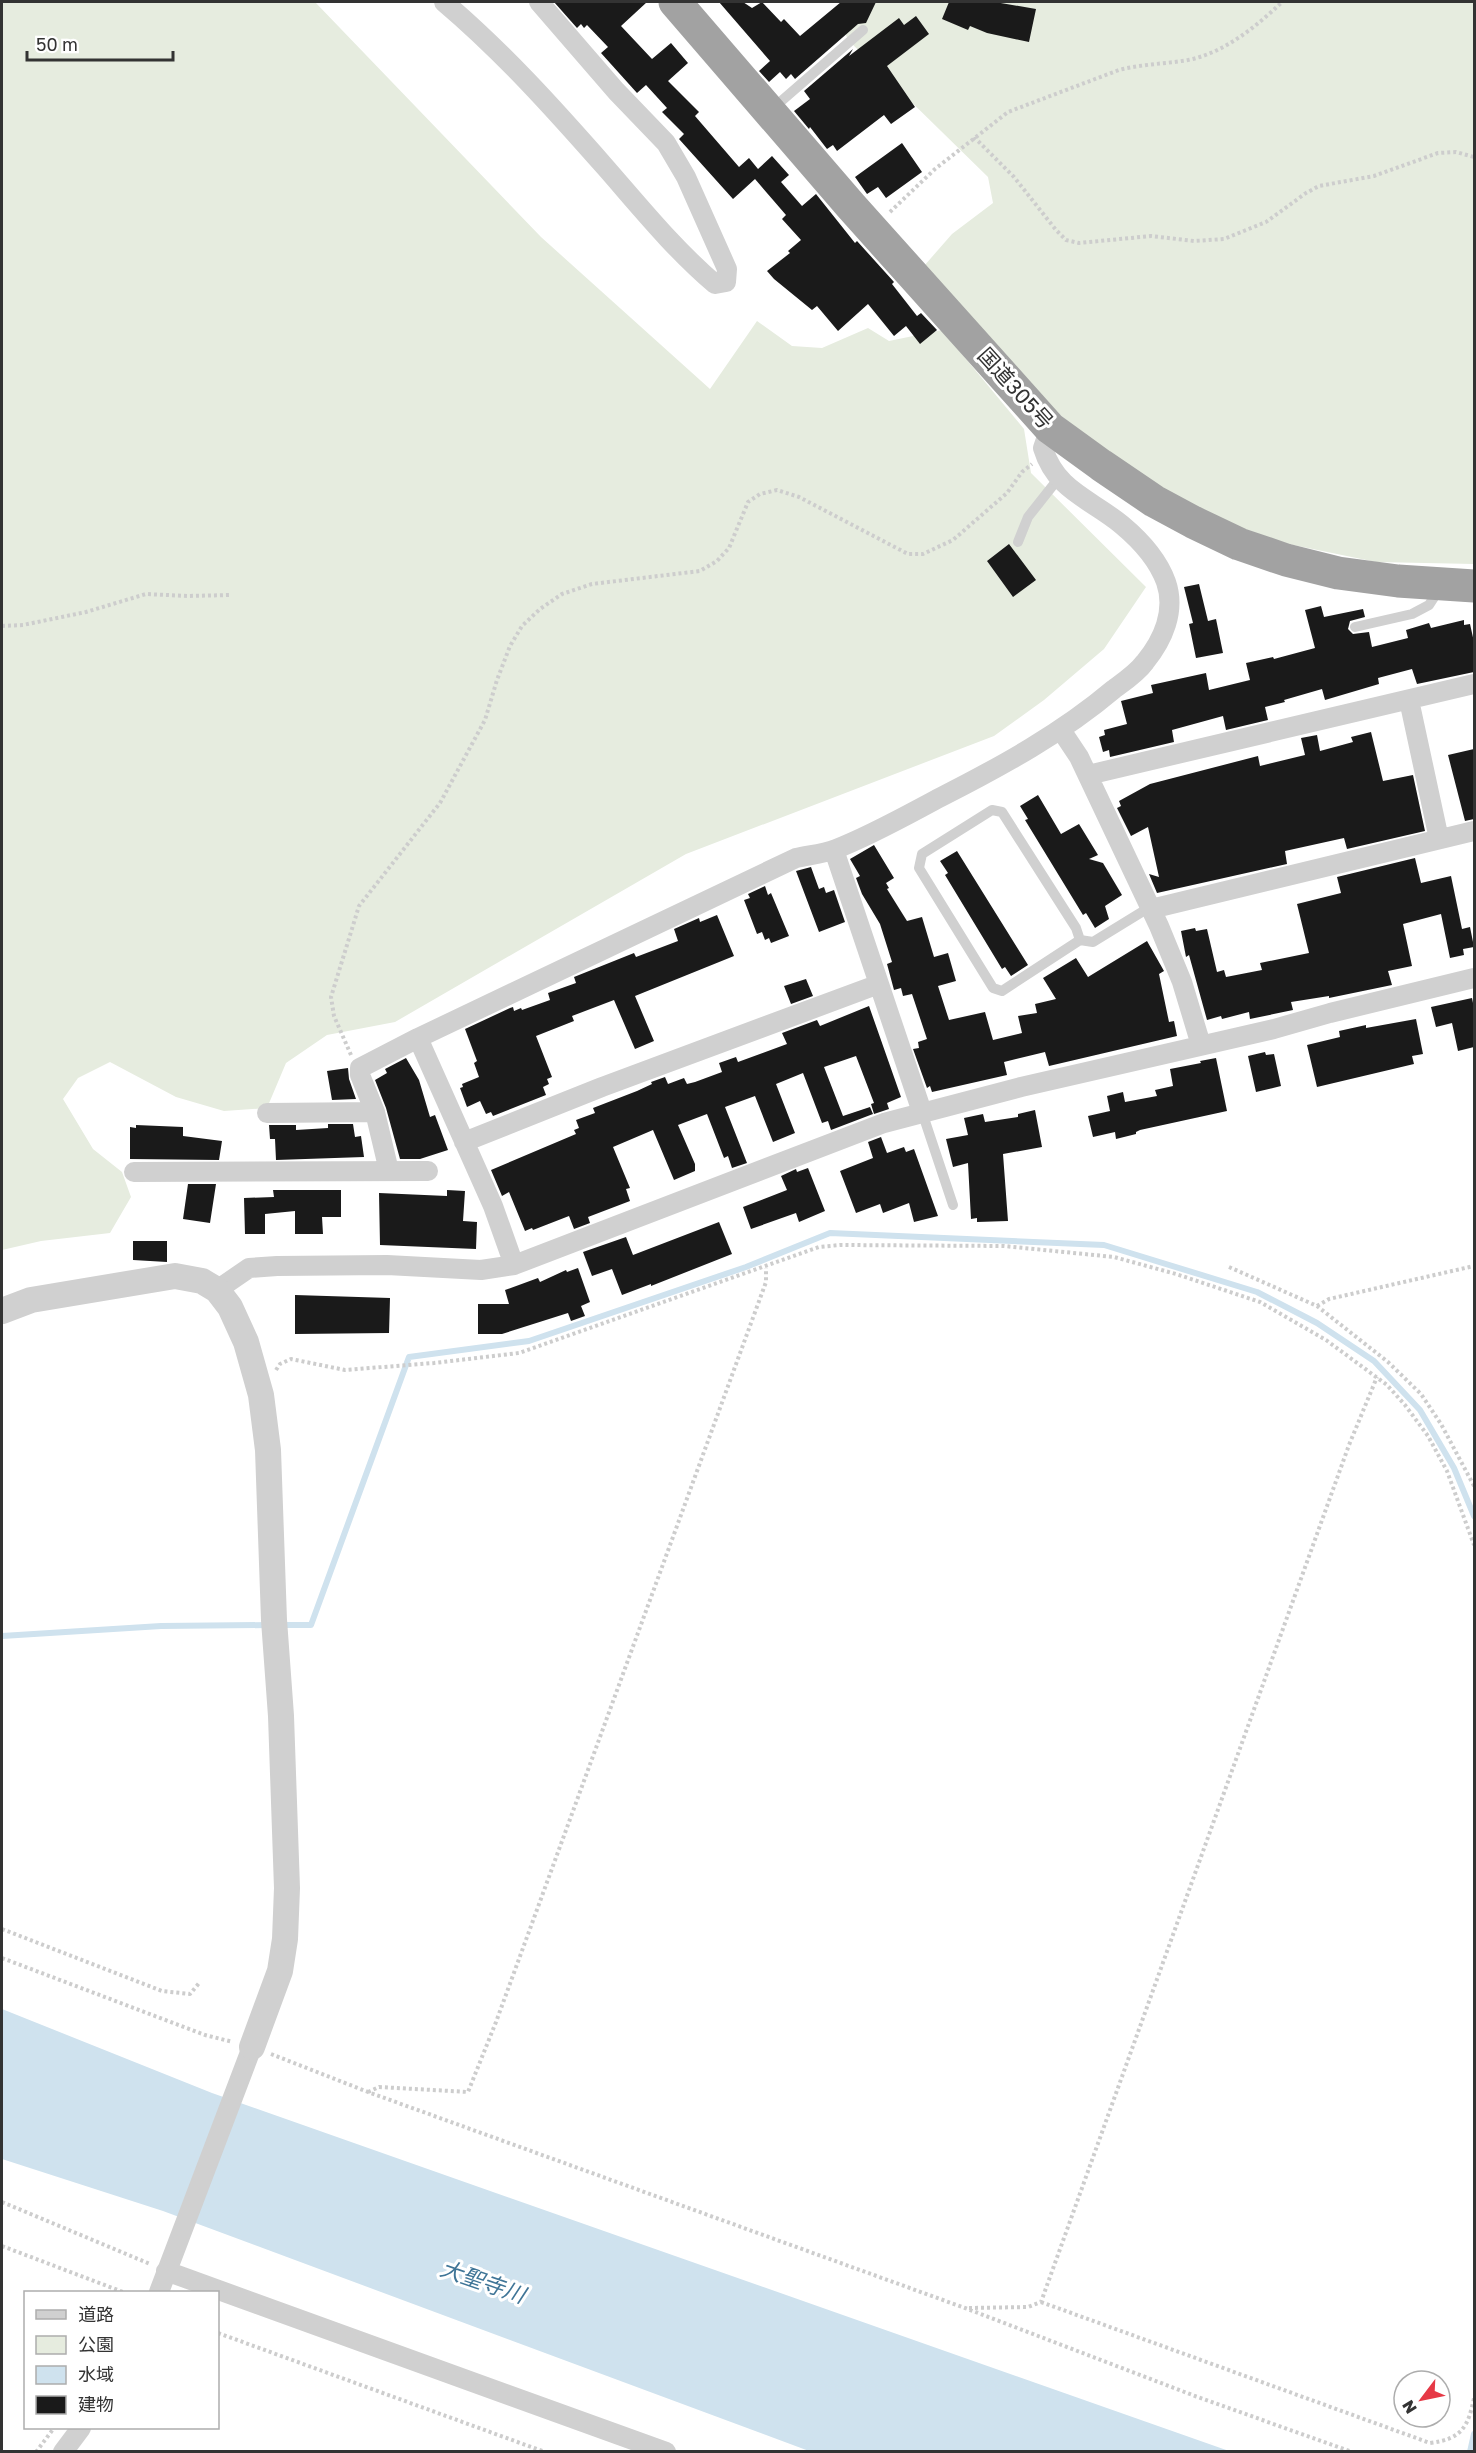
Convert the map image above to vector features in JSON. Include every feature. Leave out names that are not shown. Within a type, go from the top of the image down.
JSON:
[{"type":"highway","name":"国道305号","points":[[675,2],[872,229],[1048,443],[1239,544],[1286,560],[1338,573],[1442,585],[1474,586]]},
{"type":"street","points":[[444,2],[478,31],[567,124],[690,262],[715,284],[726,282],[727,269],[686,177],[666,143],[616,91],[539,2]]},
{"type":"street","points":[[389,1171],[375,1112],[360,1075],[360,1068],[418,1038],[796,858],[834,850],[905,817],[989,773],[1061,730],[1143,665],[1156,647],[1165,628],[1169,601],[1166,583],[1158,566],[1143,545],[1121,524],[1085,500],[1058,478],[1048,443]]},
{"type":"street","points":[[1088,775],[1474,684]]},
{"type":"street","points":[[1409,700],[1439,839]]},
{"type":"street","points":[[1061,730],[1079,757],[1150,908],[1182,982],[1201,1045]]},
{"type":"street","points":[[1150,908],[1474,831]]},
{"type":"street","points":[[834,850],[922,1112]]},
{"type":"street","points":[[217,1290],[249,1268],[387,1265],[481,1270],[514,1265],[884,1123],[1474,978]]},
{"type":"street","points":[[464,1142],[602,1087],[879,984]]},
{"type":"street","points":[[418,1038],[493,1206],[514,1265]]},
{"type":"street","points":[[267,1113],[375,1112]]},
{"type":"street","points":[[134,1172],[428,1171]]},
{"type":"street","points":[[2,1311],[31,1300],[161,1277],[175,1276],[202,1281],[217,1290],[230,1307],[246,1342],[261,1395],[268,1450],[274,1620],[282,1716],[287,1888],[285,1939],[280,1971],[159,2291]]},
{"type":"street","points":[[169,2266],[666,2451]]},
{"type":"street","points":[[63,2451],[80,2429]]},
{"type":"lane","points":[[771,110],[863,30]]},
{"type":"lane","points":[[1018,542],[1028,517],[1058,478]]},
{"type":"lane","points":[[1355,627],[1412,614],[1429,605],[1442,585]]},
{"type":"lane","points":[[1080,940],[1076,928],[1002,812],[992,810],[922,854],[919,868],[993,988],[1002,992],[1080,940],[1093,942],[1150,908]]},
{"type":"lane","points":[[922,1112],[953,1204]]},
{"type":"path","points":[[872,229],[918,185],[974,137],[1008,112],[1100,76],[1138,65],[1188,60],[1224,47],[1282,2]]},
{"type":"path","points":[[974,137],[1014,177],[1056,230],[1066,240],[1078,243],[1151,236],[1194,241],[1224,239],[1266,222],[1319,186],[1374,176],[1438,153],[1456,152],[1474,157]]},
{"type":"path","points":[[360,1068],[353,1059],[338,1026],[332,997],[359,906],[440,803],[485,720],[496,680],[510,646],[522,626],[540,609],[562,594],[592,584],[700,572],[717,561],[729,548],[748,502],[760,494],[777,490],[800,497],[908,554],[923,554],[953,540],[1007,493],[1048,443]]},
{"type":"path","points":[[2,626],[23,625],[86,612],[146,594],[231,595]]},
{"type":"path","points":[[277,1381],[276,1370],[280,1364],[291,1359],[345,1370],[519,1353],[766,1268],[819,1247],[840,1245],[1004,1246],[1113,1257],[1176,1274],[1260,1302],[1326,1340],[1377,1377],[1405,1405],[1428,1436],[1446,1471],[1474,1545]]},
{"type":"path","points":[[1317,1306],[1329,1299],[1474,1266]]},
{"type":"path","points":[[1229,1267],[1317,1306],[1388,1362],[1421,1394],[1442,1424],[1474,1486]]},
{"type":"path","points":[[368,2092],[379,2087],[468,2092],[496,2022],[766,1282],[766,1268]]},
{"type":"path","points":[[1041,2302],[1349,1445],[1377,1377]]},
{"type":"path","points":[[2,1929],[162,1991],[190,1994],[200,1982]]},
{"type":"path","points":[[2,1958],[205,2035],[965,2308],[1195,2396],[1352,2451]]},
{"type":"path","points":[[2,2202],[169,2266]]},
{"type":"path","points":[[2,2246],[120,2291]]},
{"type":"path","points":[[965,2308],[1028,2307],[1041,2302],[1430,2443],[1448,2440],[1466,2427],[1474,2398]]},
{"type":"path","points":[[219,2333],[545,2451]]},
{"type":"path","points":[[36,2451],[52,2429]]},
{"type":"green space","points":[[2,2],[315,2],[541,237],[710,389],[757,321],[792,346],[822,348],[868,328],[889,341],[942,330],[1024,429],[1031,473],[1146,587],[1104,649],[1044,700],[994,736],[686,854],[395,1022],[327,1035],[286,1063],[267,1108],[224,1111],[176,1097],[110,1062],[78,1078],[63,1099],[93,1149],[122,1172],[131,1197],[110,1233],[41,1241],[2,1250]]},
{"type":"green space","points":[[841,2],[1474,2],[1474,564],[1376,562],[1245,535],[1118,463],[1059,414],[924,266],[952,234],[993,203],[988,177],[848,40],[836,10]]},
{"type":"water","name":"大聖寺川","points":[[2,2009],[212,2093],[1229,2451],[809,2451],[163,2211],[2,2159]]},
{"type":"building","points":[[554,2],[647,2],[621,26],[652,59],[671,43],[688,63],[668,81],[699,112],[695,116],[739,167],[749,158],[758,169],[772,156],[789,175],[781,182],[802,206],[816,194],[855,243],[857,241],[894,282],[892,284],[917,316],[921,313],[937,330],[920,344],[906,326],[894,336],[868,304],[838,331],[817,306],[812,310],[774,279],[767,271],[790,253],[788,251],[801,240],[782,219],[786,215],[755,179],[733,199],[679,139],[684,134],[662,112],[667,108],[646,85],[637,93],[601,53],[608,47],[587,25],[584,28],[581,24],[577,28]]},
{"type":"building","points":[[719,2],[743,2],[752,8],[762,2],[781,22],[784,19],[800,36],[841,2],[876,2],[866,23],[858,24],[795,79],[791,74],[786,79],[780,72],[769,82],[759,71],[770,61]]},
{"type":"building","points":[[949,2],[995,2],[1036,9],[1029,42],[987,33],[970,26],[968,30],[942,19]]},
{"type":"building","points":[[916,16],[929,34],[887,66],[915,107],[891,124],[884,115],[837,151],[833,145],[827,149],[794,111],[810,99],[804,91],[853,49],[849,56],[899,18],[904,25]]},
{"type":"building","points":[[902,143],[922,172],[886,198],[878,187],[867,194],[855,177]]},
{"type":"building","points":[[1009,544],[1036,580],[1013,597],[987,561]]},
{"type":"building","points":[[1199,584],[1208,621],[1216,619],[1223,653],[1196,658],[1189,624],[1193,623],[1184,587]]},
{"type":"building","points":[[1321,606],[1324,617],[1363,609],[1365,617],[1350,621],[1348,629],[1353,634],[1369,632],[1372,647],[1408,638],[1406,630],[1429,623],[1431,628],[1464,620],[1464,625],[1470,624],[1474,642],[1474,672],[1417,684],[1412,669],[1378,678],[1379,684],[1325,700],[1322,689],[1284,700],[1285,702],[1265,707],[1268,720],[1226,730],[1223,716],[1172,730],[1174,742],[1110,757],[1109,750],[1103,752],[1099,737],[1105,735],[1104,730],[1127,724],[1121,701],[1153,693],[1151,685],[1206,673],[1209,690],[1250,680],[1246,663],[1273,657],[1274,659],[1315,648],[1305,610]]},
{"type":"building","points":[[1371,732],[1383,781],[1413,775],[1425,831],[1347,849],[1344,838],[1285,851],[1287,864],[1157,893],[1149,874],[1159,877],[1148,827],[1131,836],[1117,808],[1121,806],[1119,801],[1150,784],[1258,756],[1260,766],[1305,755],[1301,738],[1317,735],[1320,751],[1353,742],[1351,737]]},
{"type":"building","points":[[1474,749],[1474,819],[1465,821],[1448,755]]},
{"type":"building","points":[[1038,795],[1061,834],[1079,824],[1098,855],[1089,859],[1103,863],[1122,895],[1105,906],[1109,919],[1095,928],[1086,913],[1083,915],[1025,820],[1028,819],[1020,806]]},
{"type":"building","points":[[874,845],[894,878],[886,883],[889,888],[887,889],[907,921],[922,917],[934,957],[948,953],[956,981],[938,986],[949,1020],[985,1012],[993,1040],[1022,1033],[1018,1016],[1037,1013],[1035,1004],[1056,999],[1043,978],[1076,958],[1088,977],[1147,941],[1164,971],[1159,974],[1169,1022],[1174,1021],[1177,1036],[1049,1066],[1045,1052],[1004,1062],[1007,1075],[932,1092],[930,1086],[927,1088],[913,1049],[919,1048],[918,1042],[927,1039],[912,994],[903,996],[901,988],[894,990],[887,964],[892,962],[880,924],[862,894],[856,878],[860,876],[850,859]]},
{"type":"building","points":[[957,851],[1028,965],[1011,976],[1005,967],[1002,969],[945,875],[948,873],[940,861]]},
{"type":"building","points":[[1415,858],[1421,883],[1451,876],[1462,929],[1470,927],[1474,947],[1463,949],[1464,955],[1450,958],[1441,914],[1403,924],[1412,966],[1388,971],[1392,985],[1329,998],[1329,996],[1291,1002],[1293,1010],[1250,1019],[1249,1012],[1222,1019],[1221,1016],[1207,1020],[1189,955],[1186,957],[1181,931],[1195,928],[1196,931],[1207,929],[1217,972],[1224,970],[1226,977],[1262,970],[1260,963],[1309,953],[1297,904],[1341,893],[1337,877]]},
{"type":"building","points":[[811,867],[819,889],[824,887],[826,893],[834,890],[845,922],[819,932],[796,871]]},
{"type":"building","points":[[765,886],[768,895],[771,893],[789,936],[771,943],[769,938],[765,940],[762,932],[757,934],[744,900],[750,898],[748,894]]},
{"type":"building","points":[[717,915],[734,956],[635,996],[654,1041],[635,1049],[614,1000],[572,1016],[574,1021],[536,1036],[552,1077],[547,1079],[549,1084],[543,1087],[546,1095],[493,1116],[491,1112],[486,1114],[480,1101],[467,1107],[460,1088],[463,1087],[462,1084],[479,1077],[474,1063],[477,1061],[465,1029],[510,1008],[513,1007],[514,1011],[521,1008],[522,1010],[550,1000],[548,993],[576,983],[574,977],[634,953],[636,957],[678,941],[674,929],[699,918],[700,922]]},
{"type":"building","points":[[806,979],[813,996],[791,1004],[784,986]]},
{"type":"building","points":[[1472,998],[1474,1047],[1458,1051],[1452,1023],[1436,1027],[1431,1007]]},
{"type":"building","points":[[869,1006],[901,1097],[887,1103],[889,1109],[874,1114],[871,1104],[874,1103],[856,1056],[824,1067],[843,1116],[870,1107],[873,1114],[831,1130],[828,1121],[822,1123],[803,1073],[776,1084],[795,1133],[773,1142],[755,1096],[725,1107],[747,1163],[732,1168],[728,1156],[724,1158],[707,1114],[678,1125],[695,1164],[695,1171],[674,1180],[653,1130],[613,1147],[630,1188],[626,1189],[630,1201],[588,1217],[590,1223],[574,1229],[569,1216],[525,1231],[509,1192],[502,1196],[491,1170],[576,1134],[574,1130],[579,1128],[576,1120],[595,1113],[593,1108],[665,1077],[668,1084],[684,1078],[687,1084],[695,1082],[722,1072],[719,1063],[736,1057],[738,1062],[787,1044],[782,1033],[817,1020],[820,1026]]},
{"type":"building","points":[[1416,1019],[1423,1054],[1412,1056],[1414,1064],[1317,1087],[1307,1045],[1340,1037],[1339,1031]]},
{"type":"building","points":[[1265,1052],[1266,1055],[1274,1054],[1281,1086],[1256,1092],[1248,1056]]},
{"type":"building","points":[[406,1058],[419,1080],[430,1117],[435,1115],[448,1150],[420,1159],[400,1159],[386,1108],[375,1080],[387,1073],[385,1069]]},
{"type":"building","points":[[1216,1058],[1227,1111],[1140,1130],[1136,1134],[1116,1139],[1115,1132],[1093,1137],[1088,1116],[1110,1111],[1107,1096],[1123,1092],[1125,1102],[1157,1096],[1155,1090],[1173,1086],[1170,1069]]},
{"type":"building","points":[[348,1068],[356,1099],[332,1100],[327,1071]]},
{"type":"building","points":[[1035,1110],[1042,1147],[1003,1154],[1008,1221],[977,1222],[977,1218],[971,1219],[968,1163],[953,1167],[946,1139],[968,1135],[964,1118],[983,1114],[985,1122],[1018,1117],[1018,1114]]},
{"type":"building","points":[[328,1124],[353,1124],[355,1137],[361,1136],[364,1157],[276,1160],[275,1139],[270,1139],[269,1125],[296,1125],[296,1130],[328,1128]]},
{"type":"building","points":[[136,1125],[183,1127],[183,1136],[222,1141],[219,1160],[130,1159],[130,1127],[136,1128]]},
{"type":"building","points":[[881,1137],[887,1153],[904,1147],[906,1152],[914,1149],[938,1216],[914,1222],[909,1203],[883,1213],[880,1204],[856,1213],[840,1171],[873,1158],[868,1142]]},
{"type":"building","points":[[808,1168],[825,1211],[799,1222],[796,1213],[751,1229],[743,1207],[787,1190],[781,1176],[796,1169],[797,1172]]},
{"type":"building","points":[[188,1184],[216,1184],[210,1223],[183,1219]]},
{"type":"building","points":[[273,1190],[341,1190],[341,1217],[322,1217],[323,1234],[295,1234],[295,1211],[265,1214],[265,1234],[245,1234],[244,1198],[274,1197]]},
{"type":"building","points":[[447,1190],[465,1191],[463,1221],[477,1222],[476,1249],[380,1245],[379,1193],[447,1196]]},
{"type":"building","points":[[719,1222],[732,1254],[622,1295],[612,1269],[592,1276],[583,1252],[626,1237],[633,1255]]},
{"type":"building","points":[[133,1241],[167,1241],[167,1262],[133,1260]]},
{"type":"building","points":[[578,1268],[590,1302],[581,1306],[585,1316],[571,1321],[568,1313],[502,1334],[478,1334],[478,1304],[509,1304],[505,1290],[538,1278],[540,1282],[566,1270],[567,1272]]},
{"type":"building","points":[[295,1295],[390,1298],[389,1333],[295,1334]]},
{"type":"waterway","points":[[281,1625],[311,1625],[409,1357],[529,1341],[746,1267],[830,1233],[1104,1245],[1257,1292],[1317,1323],[1374,1361],[1420,1410],[1454,1468],[1474,1516]]},
{"type":"waterway","points":[[2,1636],[161,1626],[268,1625]]},
{"type":"waterway","points":[[1470,2452],[1474,2434]]}]
